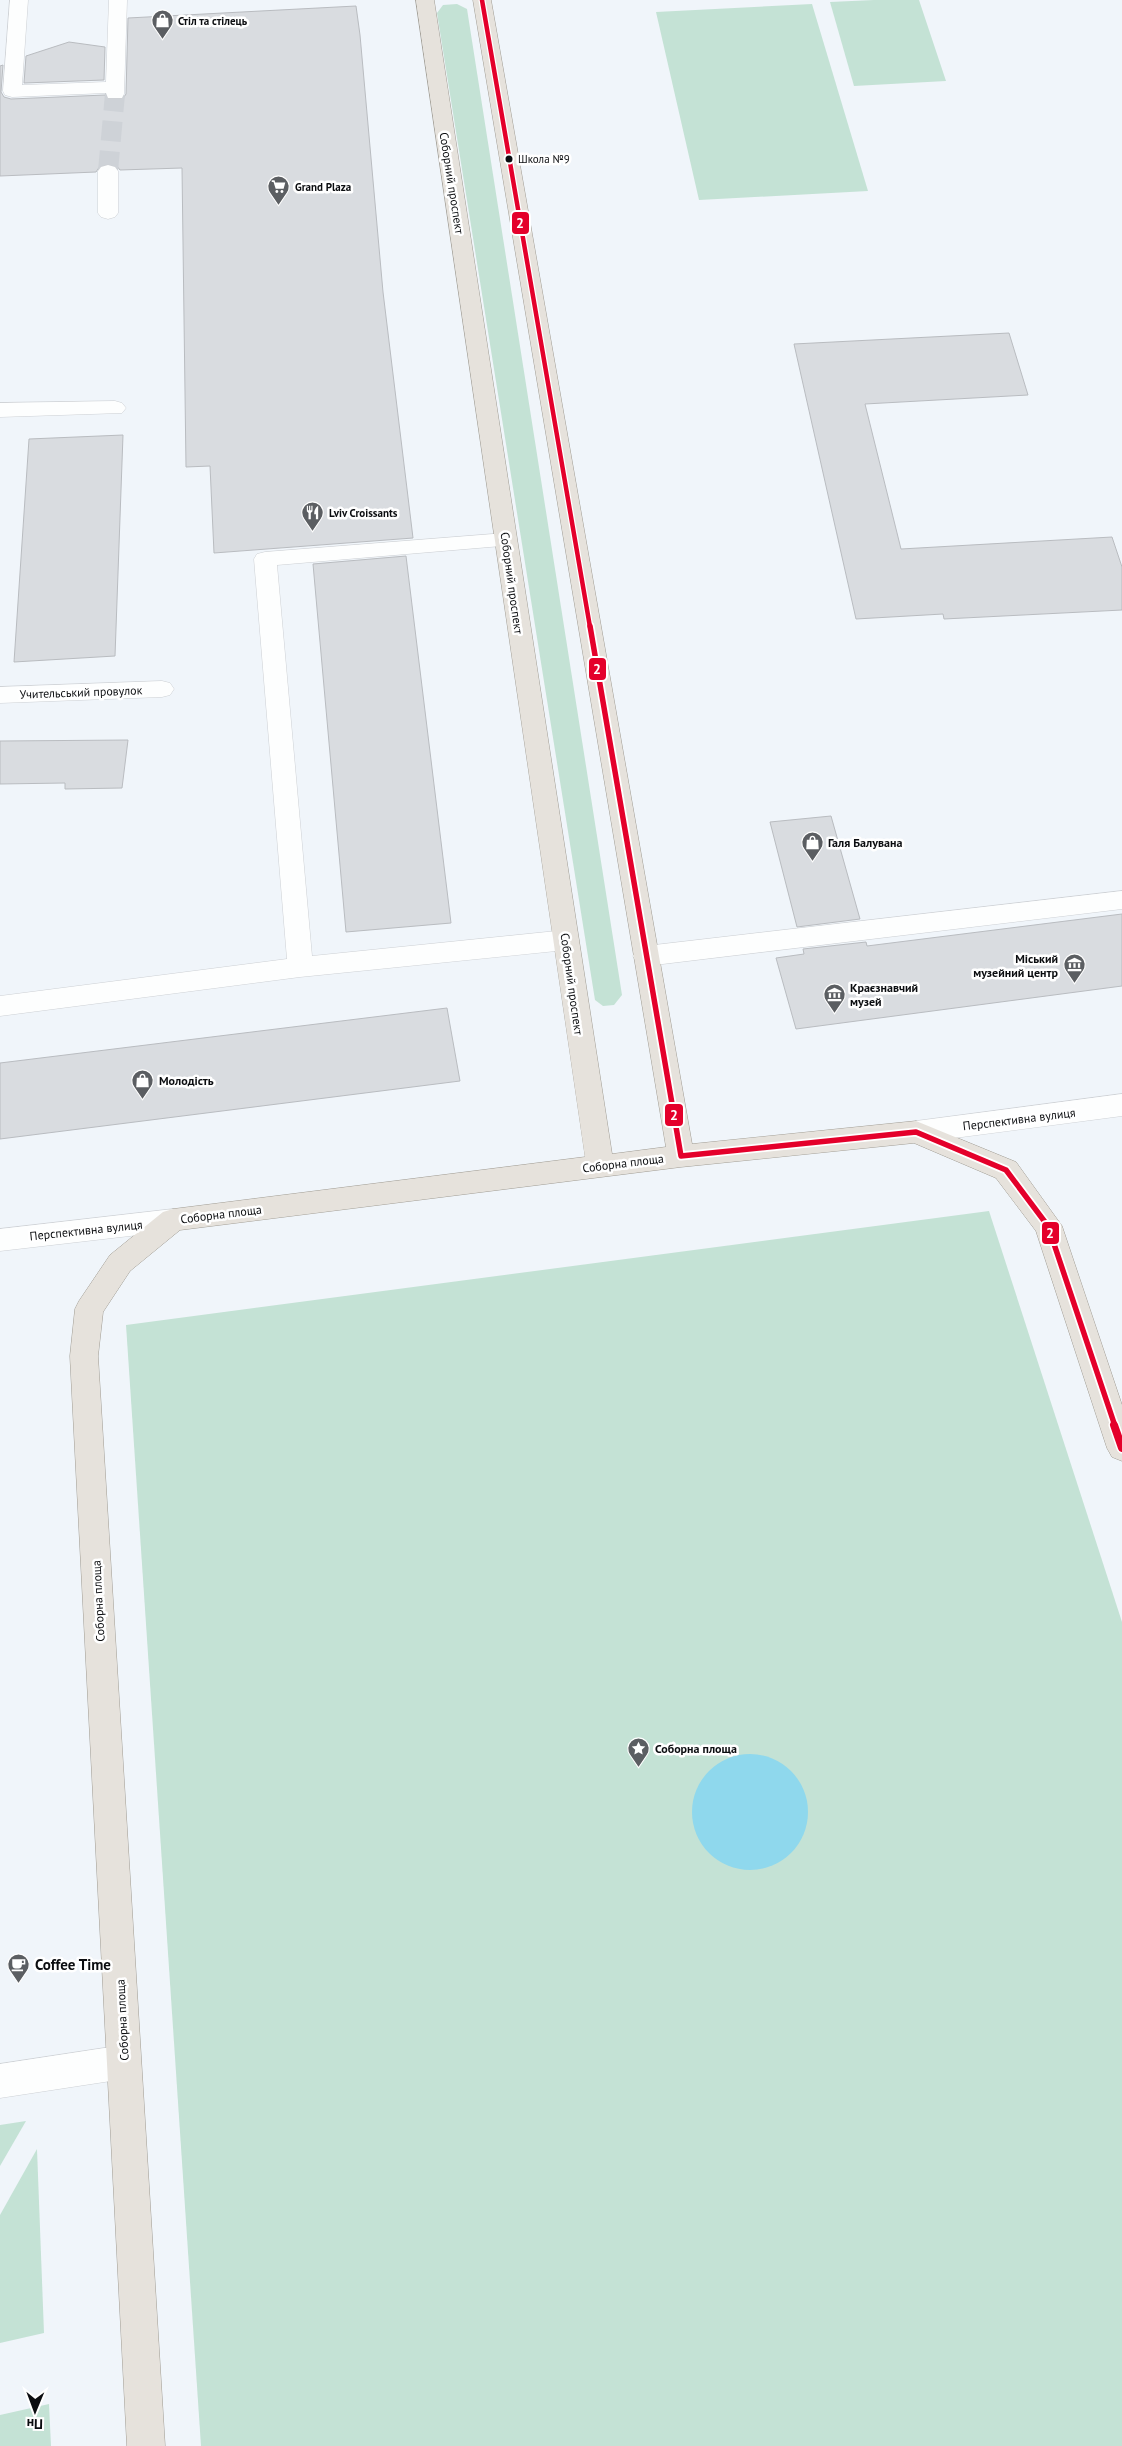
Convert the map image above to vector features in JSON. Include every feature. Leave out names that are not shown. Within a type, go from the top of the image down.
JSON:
[{"type":"main road","name":"Соборний проспект","points":[[424,0],[600,1166]]},
{"type":"main road","points":[[482,0],[681,1156]]},
{"type":"main road","name":"Соборна площа","points":[[146,2446],[84,1356],[89,1310],[120,1262],[173,1220],[681,1156],[916,1132],[1006,1170],[1048,1226],[1122,1448]]},
{"type":"street","points":[[20,0],[12,91],[115,91],[118,0]]},
{"type":"street","points":[[108,171],[108,213]]},
{"type":"street","points":[[0,410],[115,408]]},
{"type":"street","points":[[300,967],[265,558],[506,540]]},
{"type":"street","name":"Учительський провулок","points":[[0,695],[162,689]]},
{"type":"street","points":[[646,956],[1122,900]]},
{"type":"street","points":[[0,1006],[300,967],[566,940]]},
{"type":"street","name":"Перспективна вулиця","points":[[916,1132],[1122,1105]]},
{"type":"street","name":"Перспективна вулиця","points":[[0,1240],[173,1220]]},
{"type":"street","points":[[0,2081],[124,2062]]},
{"type":"green space","points":[[919,0],[946,81],[854,86],[830,2]]},
{"type":"green space","points":[[457,4],[467,9],[622,995],[614,1005],[603,1006],[595,1000],[437,13],[443,5]]},
{"type":"green space","points":[[812,4],[868,191],[699,200],[656,12]]},
{"type":"green space","name":"Соборна площа","points":[[989,1211],[1122,1622],[1122,2446],[201,2446],[126,1325]]},
{"type":"green space","points":[[26,2121],[0,2166],[0,2125]]},
{"type":"green space","points":[[37,2149],[44,2333],[0,2343],[0,2215]]},
{"type":"green space","points":[[49,2404],[51,2446],[0,2446],[0,2415]]},
{"type":"water","points":[[750,1754],[772,1758],[791,1771],[804,1790],[808,1812],[804,1834],[791,1853],[772,1866],[750,1870],[728,1866],[709,1853],[696,1834],[692,1812],[696,1790],[709,1771],[728,1758]]},
{"type":"building","name":"Grand Plaza","points":[[356,6],[383,292],[413,538],[214,553],[210,466],[186,467],[182,168],[120,170],[116,165],[107,163],[100,166],[96,172],[0,176],[0,66],[3,65],[1,92],[4,97],[11,99],[105,95],[108,100],[122,100],[126,94],[128,18]]},
{"type":"building","points":[[69,42],[105,47],[104,80],[24,83],[26,56]]},
{"type":"building","points":[[1009,333],[1028,395],[865,404],[901,549],[1112,537],[1122,567],[1122,610],[944,619],[943,614],[856,619],[794,344]]},
{"type":"building","points":[[123,435],[115,656],[14,662],[29,439]]},
{"type":"building","points":[[406,556],[451,923],[346,932],[313,564]]},
{"type":"building","points":[[128,740],[122,788],[65,789],[65,783],[0,784],[0,741]]},
{"type":"building","name":"Галя Балувана","points":[[831,816],[860,919],[797,927],[770,822]]},
{"type":"building","points":[[1122,914],[1122,986],[796,1029],[776,958],[804,954],[803,949],[866,942],[867,946]]},
{"type":"building","points":[[447,1008],[460,1081],[0,1139],[0,1063]]},
{"type":"tunnel","points":[[108,171],[115,94]]},
{"type":"transit line","name":"2","points":[[482,0],[681,1156],[916,1132],[1006,1170],[1048,1226],[1122,1448]]},
{"type":"place","name":"Стіл та стілець","points":[[162,40]]},
{"type":"place","name":"Школа №9","points":[[509,159]]},
{"type":"place","name":"Grand Plaza","points":[[279,206]]},
{"type":"place","name":"Lviv Croissants","points":[[313,532]]},
{"type":"place","name":"Галя Балувана","points":[[812,861]]},
{"type":"place","name":"Міський музейний центр","points":[[1074,984]]},
{"type":"place","name":"Краєзнавчий музей","points":[[834,1013]]},
{"type":"place","name":"Молодість","points":[[143,1099]]},
{"type":"place","name":"Соборна площа","points":[[639,1767]]},
{"type":"place","name":"Coffee Time","points":[[19,1983]]}]
